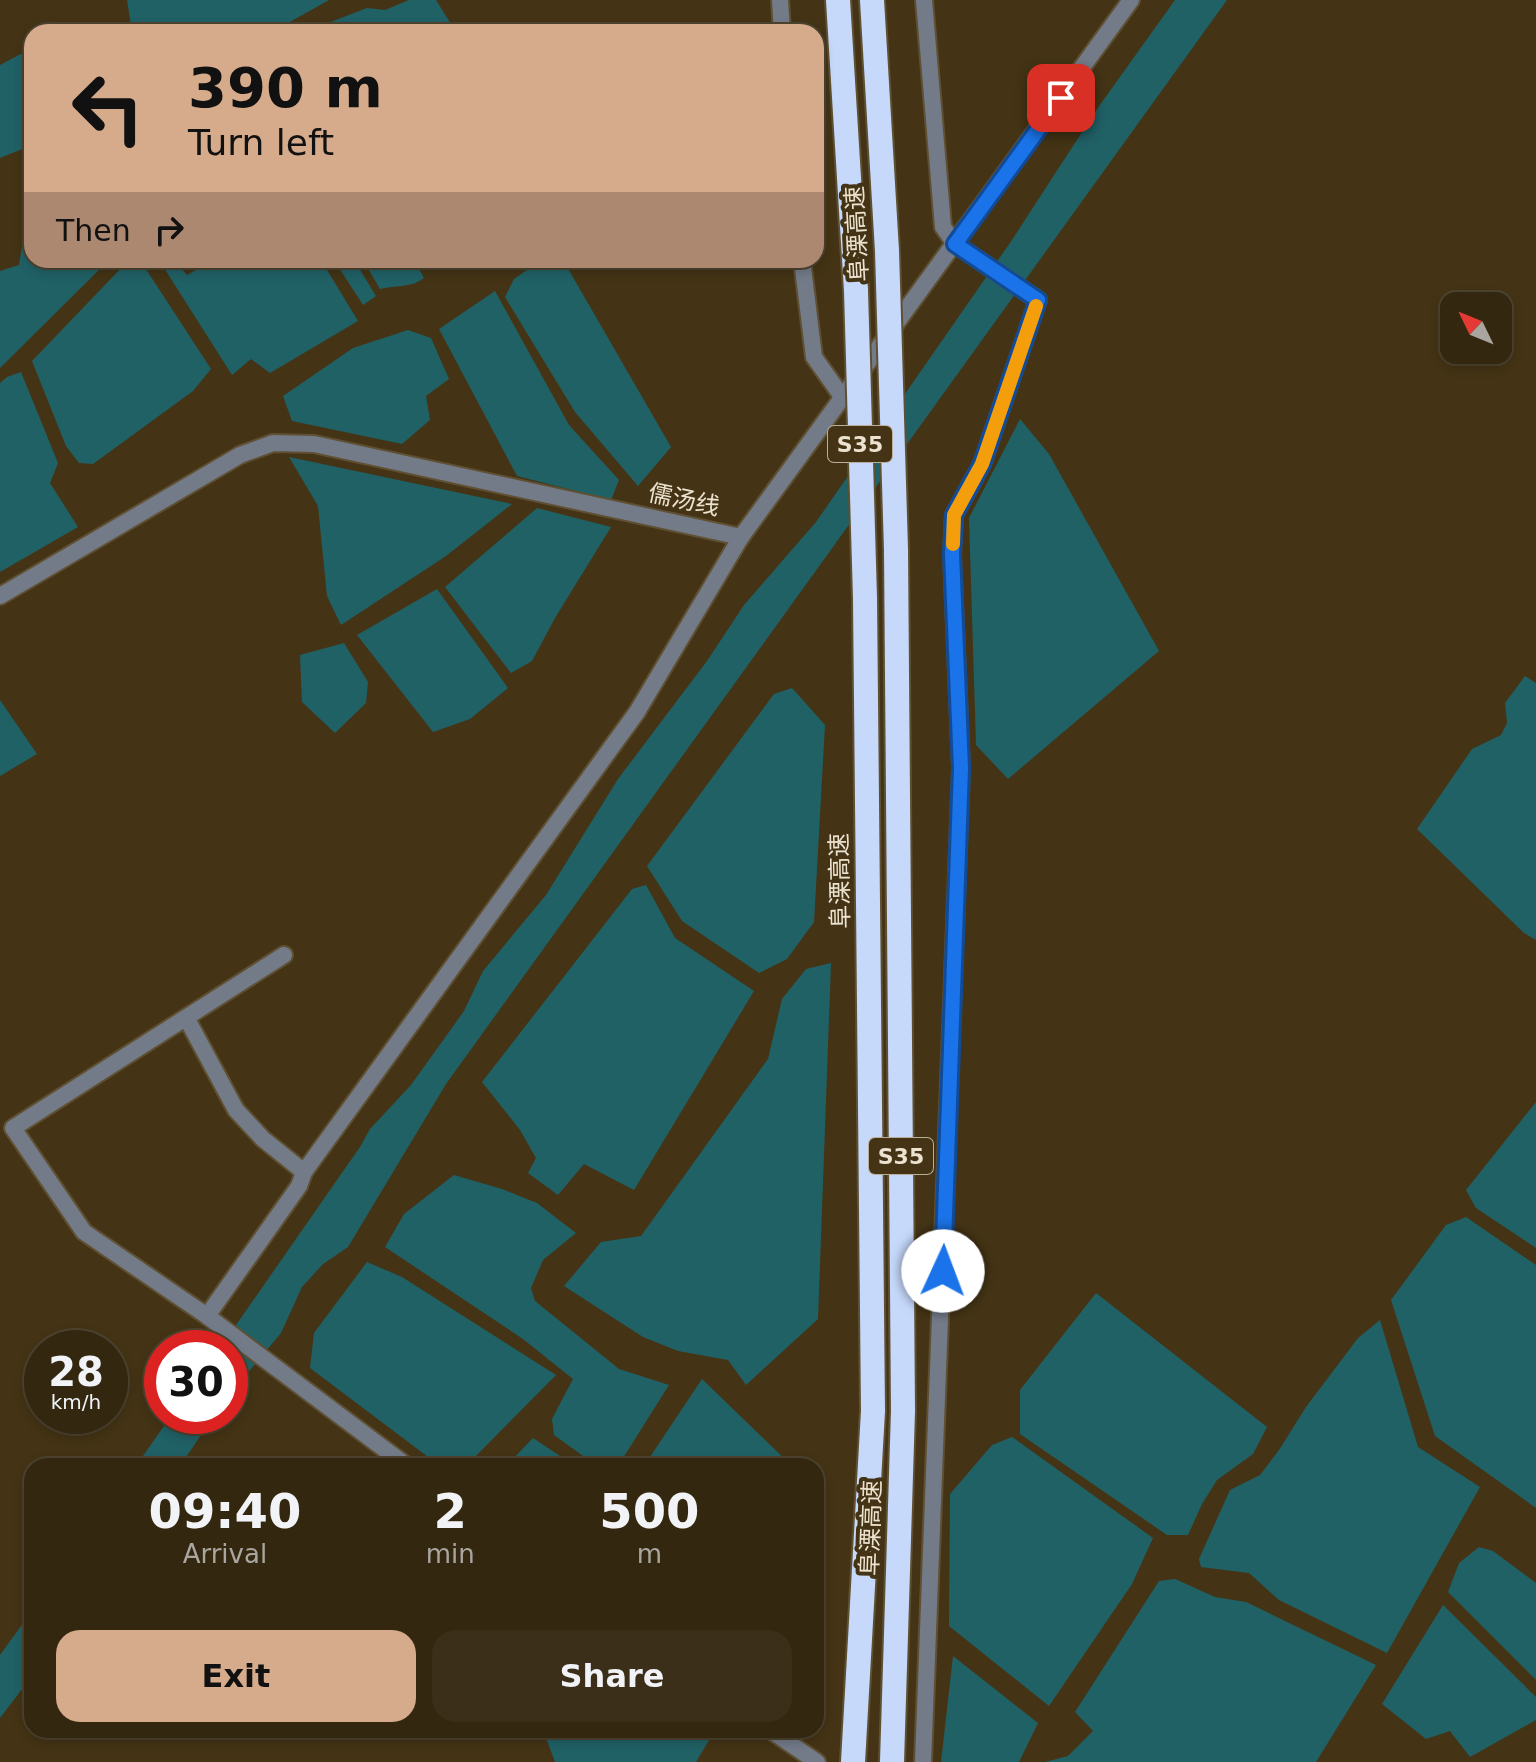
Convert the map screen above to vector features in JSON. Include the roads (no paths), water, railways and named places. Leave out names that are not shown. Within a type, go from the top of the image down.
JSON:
[{"type":"highway","name":"阜溧高速","points":[[838,0],[856,291],[865,598],[873,1411],[853,1758]]},
{"type":"highway","name":"阜溧高速","points":[[872,0],[887,251],[896,550],[903,1411],[892,1762]]},
{"type":"street","points":[[780,0],[782,24]]},
{"type":"street","points":[[923,1762],[961,768],[952,554],[954,515],[982,464],[1038,300],[955,244],[943,227],[924,0]]},
{"type":"street","name":"儒汤线","points":[[0,596],[240,455],[273,443],[314,444],[741,537],[1131,0]]},
{"type":"street","points":[[803,268],[814,357],[843,398]]},
{"type":"street","points":[[207,1316],[299,1186],[304,1172],[637,712],[741,537]]},
{"type":"street","points":[[284,955],[13,1128],[84,1232],[207,1316],[396,1458]]},
{"type":"street","points":[[187,1019],[236,1110],[263,1139],[304,1172]]},
{"type":"street","points":[[782,1738],[817,1762]]},
{"type":"water","points":[[127,0],[329,0],[286,24],[131,24]]},
{"type":"water","points":[[409,0],[436,0],[451,24],[327,24],[367,8],[385,10]]},
{"type":"water","points":[[1175,0],[1227,0],[446,1084],[348,1247],[323,1264],[302,1287],[281,1333],[248,1372],[248,1330],[233,1330],[370,1129],[411,1085],[464,1011],[483,971],[546,895],[618,779],[707,661],[744,605],[816,522],[1012,240],[1097,109]]},
{"type":"water","points":[[24,52],[24,148],[0,158],[0,65]]},
{"type":"water","points":[[24,234],[24,268],[101,268],[0,368],[0,271],[19,265]]},
{"type":"water","points":[[121,268],[145,268],[211,369],[193,391],[93,464],[79,463],[66,446],[32,361]]},
{"type":"water","points":[[164,268],[181,268],[187,275],[199,268],[326,268],[358,321],[270,373],[251,359],[232,375]]},
{"type":"water","points":[[339,268],[359,268],[376,296],[363,305]]},
{"type":"water","points":[[368,268],[418,268],[424,278],[409,285],[380,289]]},
{"type":"water","points":[[530,268],[568,268],[671,447],[638,486],[575,412],[505,297],[514,279]]},
{"type":"water","points":[[495,291],[569,425],[619,480],[611,500],[517,476],[439,329]]},
{"type":"water","points":[[408,330],[431,338],[449,379],[426,396],[430,420],[402,444],[292,421],[283,396],[353,348]]},
{"type":"water","points":[[21,372],[58,463],[50,483],[78,527],[0,572],[0,383]]},
{"type":"water","points":[[1020,419],[1049,454],[1159,651],[1008,779],[976,745],[969,518]]},
{"type":"water","points":[[289,457],[512,504],[446,556],[341,625],[327,596],[318,506]]},
{"type":"water","points":[[537,508],[611,527],[532,661],[511,673],[445,587]]},
{"type":"water","points":[[437,589],[508,688],[470,719],[433,732],[357,635]]},
{"type":"water","points":[[344,643],[368,682],[366,703],[335,733],[302,702],[300,655]]},
{"type":"water","points":[[1525,676],[1536,683],[1536,940],[1524,933],[1417,829],[1472,749],[1501,735],[1507,723],[1505,703]]},
{"type":"water","points":[[792,688],[825,725],[814,922],[787,959],[759,973],[682,921],[647,866],[774,694]]},
{"type":"water","points":[[0,700],[37,754],[0,776]]},
{"type":"water","points":[[646,885],[675,938],[754,991],[634,1190],[584,1164],[558,1195],[528,1173],[536,1158],[520,1130],[482,1082],[632,889]]},
{"type":"water","points":[[831,963],[818,1319],[746,1385],[728,1360],[678,1351],[643,1337],[564,1286],[601,1242],[641,1236],[768,1059],[782,999],[806,969]]},
{"type":"water","points":[[1536,1102],[1536,1248],[1476,1208],[1466,1190]]},
{"type":"water","points":[[454,1175],[537,1203],[576,1233],[543,1260],[531,1288],[535,1301],[619,1369],[669,1385],[623,1458],[586,1458],[554,1435],[552,1419],[573,1379],[523,1339],[385,1247],[404,1214]]},
{"type":"water","points":[[1466,1217],[1536,1265],[1536,1508],[1435,1436],[1391,1300],[1446,1225]]},
{"type":"water","points":[[367,1262],[402,1277],[556,1375],[474,1458],[429,1458],[310,1368],[314,1333]]},
{"type":"water","points":[[1096,1293],[1267,1427],[1253,1454],[1217,1480],[1188,1535],[1167,1535],[1020,1434],[1020,1390]]},
{"type":"water","points":[[1380,1320],[1418,1447],[1480,1487],[1387,1653],[1279,1600],[1249,1573],[1201,1567],[1199,1559],[1230,1490],[1260,1475],[1358,1338]]},
{"type":"water","points":[[702,1379],[784,1458],[649,1458]]},
{"type":"water","points":[[158,1434],[202,1434],[185,1458],[142,1458]]},
{"type":"water","points":[[1012,1437],[1153,1538],[1132,1584],[1049,1706],[949,1626],[950,1494],[992,1445]]},
{"type":"water","points":[[533,1438],[563,1458],[514,1458]]},
{"type":"water","points":[[1479,1547],[1493,1551],[1536,1583],[1536,1680],[1448,1592],[1459,1563]]},
{"type":"water","points":[[1175,1579],[1215,1597],[1246,1602],[1376,1665],[1316,1762],[1045,1762],[1068,1756],[1093,1731],[1075,1712],[1159,1581]]},
{"type":"water","points":[[1443,1605],[1536,1697],[1536,1720],[1470,1757],[1450,1731],[1426,1739],[1382,1704]]},
{"type":"water","points":[[24,1622],[24,1686],[0,1718],[0,1655]]},
{"type":"water","points":[[953,1656],[1038,1723],[1019,1762],[941,1762]]},
{"type":"water","points":[[546,1738],[710,1738],[696,1762],[555,1762]]}]
